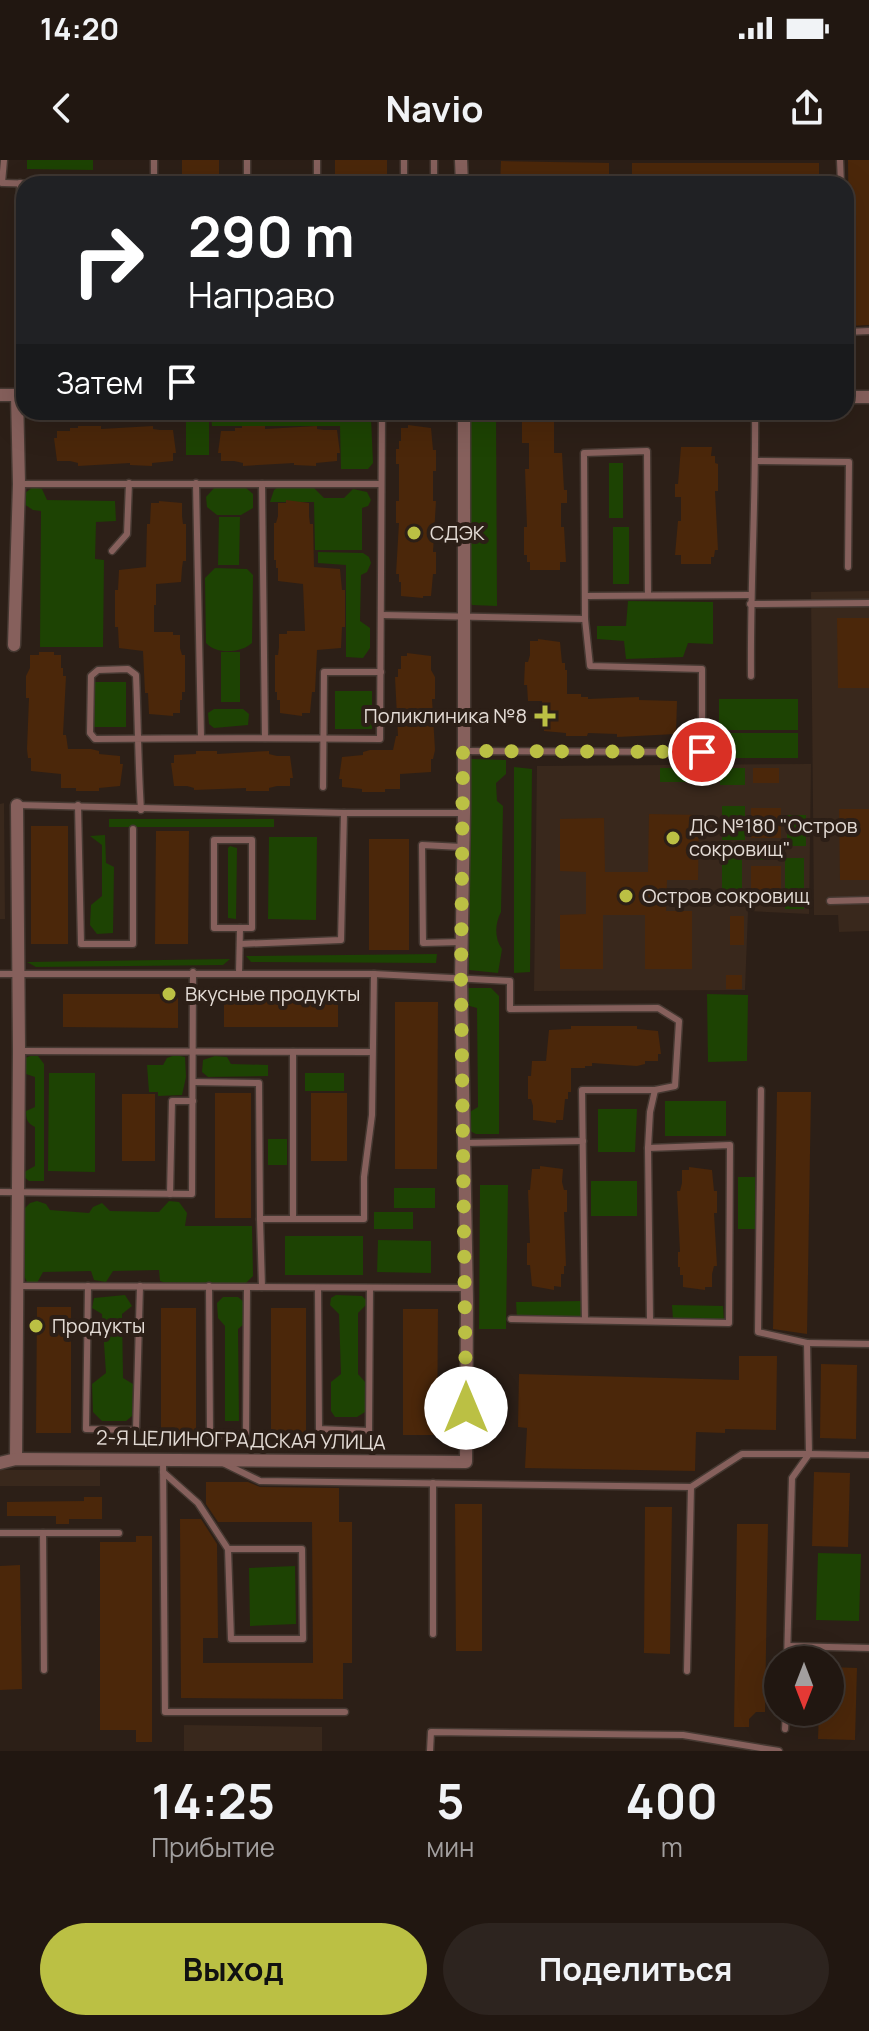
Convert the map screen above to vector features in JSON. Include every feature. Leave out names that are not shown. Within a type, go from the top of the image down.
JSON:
[{"type":"street","points":[[14,645],[20,420]]},
{"type":"street","points":[[464,420],[461,979],[466,1288]]},
{"type":"street","points":[[16,1459],[19,1192],[17,805]]},
{"type":"street","name":"2-Я ЦЕЛИНОГРАДСКАЯ УЛИЦА","points":[[0,1463],[16,1459],[163,1466],[216,1460],[466,1462],[466,1288]]},
{"type":"lane","points":[[2,182],[4,160]]},
{"type":"lane","points":[[141,810],[138,738],[136,675],[128,669],[98,670],[93,672],[91,737],[138,738],[201,737],[380,739],[382,420]]},
{"type":"lane","points":[[751,676],[755,420]]},
{"type":"lane","points":[[463,751],[702,752],[702,669],[590,666],[585,619],[584,453],[647,451],[648,595]]},
{"type":"lane","points":[[756,461],[849,462],[848,567]]},
{"type":"lane","points":[[112,551],[127,534],[129,483]]},
{"type":"lane","points":[[196,483],[201,737]]},
{"type":"lane","points":[[19,484],[381,484]]},
{"type":"lane","points":[[262,484],[265,738]]},
{"type":"lane","points":[[586,596],[750,595]]},
{"type":"lane","points":[[750,604],[869,603]]},
{"type":"lane","points":[[382,615],[585,619]]},
{"type":"lane","points":[[323,787],[324,672],[381,672]]},
{"type":"lane","points":[[17,805],[78,805],[141,810],[464,813]]},
{"type":"lane","points":[[78,805],[81,944],[133,944],[133,829]]},
{"type":"lane","points":[[240,944],[341,940],[344,813]]},
{"type":"lane","points":[[214,840],[252,840],[252,928],[240,928],[214,928],[214,840]]},
{"type":"lane","points":[[461,942],[423,943],[422,845],[464,847]]},
{"type":"lane","points":[[830,901],[869,900]]},
{"type":"lane","points":[[239,973],[240,928]]},
{"type":"lane","points":[[0,1192],[192,1194],[193,972]]},
{"type":"lane","points":[[0,974],[374,974],[510,981],[510,1009],[658,1008],[679,1021],[675,1086],[655,1090],[582,1090],[585,1320]]},
{"type":"lane","points":[[260,1219],[364,1219],[364,1177],[372,1115],[374,974]]},
{"type":"lane","points":[[19,1051],[372,1052]]},
{"type":"lane","points":[[293,1052],[293,1218]]},
{"type":"lane","points":[[193,1082],[259,1083],[262,1287]]},
{"type":"lane","points":[[650,1320],[648,1148],[655,1090]]},
{"type":"lane","points":[[761,1090],[758,1332],[807,1343],[869,1344]]},
{"type":"lane","points":[[170,1194],[172,1101],[193,1101]]},
{"type":"lane","points":[[463,1143],[583,1141]]},
{"type":"lane","points":[[511,1319],[729,1323],[730,1145],[648,1148]]},
{"type":"lane","points":[[17,1286],[466,1288]]},
{"type":"lane","points":[[88,1286],[86,1429],[136,1430],[140,1286]]},
{"type":"lane","points":[[209,1286],[210,1435],[246,1435],[247,1288]]},
{"type":"lane","points":[[318,1288],[319,1429],[369,1431],[370,1288]]},
{"type":"lane","points":[[788,1646],[792,1478],[809,1454],[807,1343]]},
{"type":"lane","points":[[216,1460],[260,1481],[691,1487],[742,1454],[869,1455]]},
{"type":"lane","points":[[163,1466],[198,1503],[228,1549],[231,1639],[303,1639],[302,1549],[228,1549]]},
{"type":"lane","points":[[163,1466],[165,1712],[345,1712]]},
{"type":"lane","points":[[433,1483],[433,1634]]},
{"type":"lane","points":[[687,1671],[691,1487]]},
{"type":"lane","points":[[0,1533],[119,1533]]},
{"type":"lane","points":[[43,1533],[44,1670]]},
{"type":"lane","points":[[844,1647],[869,1648]]},
{"type":"lane","points":[[430,1751],[431,1732],[683,1735],[779,1751]]},
{"type":"shaded area","points":[[869,591],[869,931],[839,932],[838,915],[814,915],[811,592]]},
{"type":"shaded area","name":"ДС №180 \"Остров сокровищ\"","points":[[811,764],[809,914],[748,911],[745,990],[534,991],[537,766]]},
{"type":"shaded area","points":[[4,803],[5,919],[0,919],[0,804]]},
{"type":"shaded area","points":[[0,1470],[100,1470],[100,1486],[0,1486]]},
{"type":"shaded area","points":[[184,1725],[322,1727],[322,1751],[184,1751]]},
{"type":"green space","points":[[27,160],[93,160],[93,170],[27,169]]},
{"type":"green space","points":[[186,420],[209,420],[209,455],[186,455]]},
{"type":"green space","points":[[211,420],[371,420],[373,463],[368,469],[341,469],[340,426],[212,426]]},
{"type":"green space","points":[[470,420],[496,420],[497,606],[472,605],[469,598]]},
{"type":"green space","points":[[609,463],[623,463],[623,518],[609,518]]},
{"type":"green space","points":[[33,487],[42,489],[47,500],[115,501],[116,521],[96,522],[95,559],[104,560],[103,647],[40,647],[41,511],[24,504],[25,493]]},
{"type":"green space","points":[[215,487],[246,488],[253,494],[253,508],[241,515],[217,515],[207,507],[206,497]]},
{"type":"green space","points":[[278,487],[313,487],[324,498],[344,498],[353,489],[367,492],[371,500],[368,506],[362,508],[362,550],[315,550],[314,502],[270,502]]},
{"type":"green space","points":[[219,517],[240,517],[239,565],[218,565]]},
{"type":"green space","points":[[613,527],[629,527],[629,584],[613,584]]},
{"type":"green space","points":[[318,552],[363,553],[369,557],[371,563],[367,572],[361,575],[360,621],[370,628],[370,648],[363,658],[346,657],[346,565],[318,563]]},
{"type":"green space","points":[[215,568],[247,569],[253,575],[252,643],[242,649],[222,651],[206,643],[205,578]]},
{"type":"green space","points":[[628,601],[713,602],[713,644],[688,643],[683,657],[626,659],[624,641],[597,639],[597,626],[626,626]]},
{"type":"green space","points":[[221,652],[240,652],[240,702],[221,702]]},
{"type":"green space","points":[[94,682],[126,682],[126,727],[94,727]]},
{"type":"green space","points":[[335,691],[372,691],[372,729],[335,729]]},
{"type":"green space","points":[[719,699],[798,699],[798,730],[719,730]]},
{"type":"green space","points":[[214,709],[243,709],[249,714],[248,725],[214,728],[209,724],[208,713]]},
{"type":"green space","points":[[722,733],[798,733],[798,758],[722,758]]},
{"type":"green space","points":[[471,759],[506,760],[506,774],[496,783],[497,801],[503,806],[501,912],[496,930],[502,949],[498,973],[469,970]]},
{"type":"green space","points":[[514,767],[532,769],[530,972],[514,973]]},
{"type":"green space","points":[[660,768],[705,768],[705,782],[660,782]]},
{"type":"green space","points":[[720,768],[745,768],[745,785],[720,785]]},
{"type":"green space","points":[[722,806],[745,806],[745,840],[722,840]]},
{"type":"green space","points":[[787,815],[806,815],[806,846],[787,846]]},
{"type":"green space","points":[[109,819],[274,819],[274,827],[109,827]]},
{"type":"green space","points":[[105,835],[106,863],[114,867],[113,933],[97,934],[90,925],[91,905],[102,896],[102,845],[90,836]]},
{"type":"green space","points":[[269,837],[317,837],[316,920],[268,919]]},
{"type":"green space","points":[[750,842],[779,842],[779,860],[750,860]]},
{"type":"green space","points":[[230,846],[237,848],[236,919],[228,918]]},
{"type":"green space","points":[[722,854],[742,854],[742,894],[722,894]]},
{"type":"green space","points":[[785,858],[804,858],[804,909],[785,909]]},
{"type":"green space","points":[[437,954],[436,963],[251,962],[246,956]]},
{"type":"green space","points":[[230,959],[223,965],[36,967],[27,962]]},
{"type":"green space","points":[[468,988],[491,988],[499,996],[499,1134],[476,1134],[468,1130],[468,1113],[478,1107],[477,1008],[466,1005]]},
{"type":"green space","points":[[707,994],[748,995],[747,1061],[708,1062]]},
{"type":"green space","points":[[175,1055],[185,1057],[186,1077],[182,1095],[158,1096],[158,1092],[149,1092],[147,1065],[163,1065],[167,1058]]},
{"type":"green space","points":[[38,1056],[44,1064],[44,1181],[29,1181],[24,1177],[24,1172],[35,1166],[35,1127],[26,1114],[35,1107],[35,1077],[26,1074],[25,1058]]},
{"type":"green space","points":[[215,1056],[227,1057],[231,1064],[268,1065],[268,1076],[208,1077],[202,1072],[203,1060]]},
{"type":"green space","points":[[49,1073],[95,1073],[95,1172],[48,1171]]},
{"type":"green space","points":[[305,1073],[344,1073],[344,1091],[305,1091]]},
{"type":"green space","points":[[665,1101],[726,1101],[726,1136],[665,1136]]},
{"type":"green space","points":[[598,1109],[637,1109],[635,1152],[598,1152]]},
{"type":"green space","points":[[268,1139],[287,1139],[287,1165],[268,1165]]},
{"type":"green space","points":[[738,1177],[755,1177],[755,1229],[738,1229]]},
{"type":"green space","points":[[591,1181],[637,1181],[637,1216],[591,1216]]},
{"type":"green space","points":[[480,1185],[508,1185],[506,1329],[479,1329]]},
{"type":"green space","points":[[394,1188],[435,1188],[435,1208],[394,1208]]},
{"type":"green space","points":[[37,1201],[46,1204],[50,1210],[89,1213],[102,1203],[110,1211],[159,1212],[169,1201],[179,1202],[187,1213],[185,1226],[252,1226],[253,1276],[245,1284],[168,1284],[160,1281],[159,1270],[113,1271],[106,1282],[94,1280],[91,1271],[43,1272],[37,1283],[27,1282],[23,1274],[23,1210]]},
{"type":"green space","points":[[374,1212],[413,1212],[413,1229],[374,1229]]},
{"type":"green space","points":[[285,1236],[363,1236],[363,1275],[285,1275]]},
{"type":"green space","points":[[378,1240],[431,1241],[431,1273],[377,1272]]},
{"type":"green space","points":[[125,1295],[132,1306],[122,1314],[123,1378],[133,1384],[132,1416],[126,1421],[102,1421],[93,1412],[92,1384],[106,1373],[102,1314],[92,1308],[94,1298]]},
{"type":"green space","points":[[336,1295],[362,1296],[366,1300],[366,1305],[358,1313],[358,1374],[366,1383],[365,1412],[357,1417],[335,1417],[331,1411],[331,1382],[341,1374],[339,1314],[330,1305],[331,1298]]},
{"type":"green space","points":[[223,1297],[238,1297],[245,1303],[244,1324],[238,1329],[239,1421],[225,1421],[225,1326],[218,1318],[217,1303]]},
{"type":"green space","points":[[583,1301],[584,1317],[517,1318],[516,1302]]},
{"type":"green space","points":[[672,1305],[723,1306],[724,1320],[673,1319]]},
{"type":"green space","points":[[818,1553],[861,1554],[859,1621],[816,1620]]},
{"type":"green space","points":[[295,1566],[296,1624],[250,1626],[249,1568]]},
{"type":"building","points":[[182,160],[219,160],[219,176],[182,176]]},
{"type":"building","points":[[335,160],[387,160],[387,176],[335,176]]},
{"type":"building","points":[[848,160],[869,160],[869,325],[854,326],[854,176],[848,176]]},
{"type":"building","points":[[501,161],[609,163],[609,176],[500,176]]},
{"type":"building","points":[[632,163],[819,163],[819,176],[632,176]]},
{"type":"building","points":[[522,420],[554,420],[554,453],[562,453],[564,490],[567,490],[567,503],[561,503],[566,562],[560,562],[560,570],[530,570],[530,562],[524,555],[524,527],[527,527],[525,469],[529,469],[529,443],[522,443]]},
{"type":"building","points":[[408,425],[431,428],[433,450],[436,450],[433,552],[436,552],[436,574],[433,574],[431,596],[423,598],[401,596],[401,582],[399,574],[396,574],[399,464],[396,464],[396,449],[399,449],[401,441],[401,428],[408,428]]},
{"type":"building","points":[[101,426],[101,429],[153,426],[153,429],[173,430],[176,453],[173,453],[173,461],[152,463],[152,466],[130,463],[78,466],[78,463],[70,461],[57,461],[54,438],[57,438],[57,431],[70,431],[70,428]]},
{"type":"building","points":[[265,426],[265,429],[317,426],[317,429],[337,430],[340,453],[337,453],[337,461],[316,463],[316,466],[294,463],[243,466],[243,463],[221,461],[221,453],[218,453],[221,431],[235,431],[235,428]]},
{"type":"building","points":[[681,447],[712,447],[711,456],[715,456],[715,463],[718,464],[718,491],[715,491],[718,550],[711,557],[711,564],[681,564],[681,555],[675,555],[678,521],[681,521],[681,497],[675,497],[675,484],[678,484]]},
{"type":"building","points":[[286,500],[309,503],[314,567],[340,569],[342,590],[345,590],[345,627],[342,627],[341,648],[317,650],[315,692],[312,692],[310,713],[302,713],[302,716],[280,713],[280,700],[277,700],[275,692],[275,655],[278,655],[279,634],[305,631],[303,584],[278,581],[278,568],[274,560],[274,523],[278,516],[278,503],[286,503]]},
{"type":"building","points":[[151,503],[182,503],[183,524],[186,524],[186,561],[183,561],[181,582],[156,584],[154,605],[154,632],[180,635],[180,648],[182,655],[185,655],[185,692],[182,692],[180,700],[180,713],[173,713],[173,716],[149,714],[143,651],[119,648],[118,627],[115,627],[115,590],[118,590],[119,570],[146,567]]},
{"type":"building","points":[[837,618],[869,618],[869,688],[838,688]]},
{"type":"building","points":[[530,641],[560,642],[562,663],[565,663],[567,670],[567,694],[581,694],[581,697],[588,699],[639,697],[639,700],[677,701],[676,734],[617,737],[617,734],[588,733],[587,736],[566,736],[566,733],[544,731],[542,701],[528,701],[527,685],[524,685]]},
{"type":"building","points":[[39,652],[61,655],[61,668],[63,676],[66,676],[63,735],[66,735],[68,749],[91,749],[99,751],[99,754],[120,756],[120,764],[123,764],[120,786],[99,788],[99,791],[76,791],[76,788],[61,788],[61,774],[31,771],[27,749],[29,698],[26,698],[26,676],[30,668],[30,655],[39,655]]},
{"type":"building","points":[[407,653],[431,656],[431,670],[435,677],[435,699],[432,699],[435,750],[431,772],[400,774],[400,789],[385,789],[385,792],[362,792],[362,789],[342,787],[342,779],[339,779],[342,757],[363,755],[363,752],[370,750],[393,750],[398,736],[395,677],[401,669],[401,656],[407,656]]},
{"type":"building","points":[[196,751],[217,751],[217,754],[269,751],[269,754],[277,756],[290,756],[293,778],[290,778],[290,786],[277,786],[269,788],[269,791],[246,791],[246,788],[194,790],[187,786],[174,786],[171,763],[174,763],[174,755],[196,754]]},
{"type":"building","points":[[753,768],[779,768],[779,783],[753,783]]},
{"type":"building","points":[[751,808],[781,808],[781,838],[751,838]]},
{"type":"building","points":[[839,809],[869,809],[869,880],[840,880]]},
{"type":"building","name":"Остров сокровищ","points":[[649,814],[699,815],[698,880],[667,880],[666,911],[692,911],[692,969],[645,969],[645,915],[603,915],[603,969],[560,969],[560,915],[586,914],[586,872],[560,871],[560,819],[604,818],[605,872],[648,872]]},
{"type":"building","points":[[31,826],[68,826],[68,944],[31,944]]},
{"type":"building","points":[[156,831],[189,831],[188,944],[155,944]]},
{"type":"building","points":[[369,839],[409,839],[409,950],[369,950]]},
{"type":"building","points":[[751,866],[781,866],[781,894],[751,894]]},
{"type":"building","points":[[730,916],[744,916],[744,945],[730,945]]},
{"type":"building","points":[[726,975],[742,975],[742,989],[726,989]]},
{"type":"building","points":[[224,990],[338,990],[338,1027],[224,1027]]},
{"type":"building","points":[[63,994],[178,994],[178,1028],[63,1027]]},
{"type":"building","points":[[395,1002],[438,1002],[437,1169],[395,1169]]},
{"type":"building","points":[[571,1026],[637,1026],[637,1029],[658,1031],[661,1054],[658,1054],[658,1061],[645,1061],[645,1064],[637,1066],[592,1063],[592,1066],[585,1068],[571,1068],[571,1092],[565,1099],[563,1120],[556,1120],[556,1123],[533,1120],[533,1106],[531,1099],[528,1099],[528,1076],[531,1076],[532,1061],[546,1061],[549,1030],[571,1029]]},
{"type":"building","points":[[777,1092],[811,1092],[807,1334],[773,1329]]},
{"type":"building","points":[[215,1093],[251,1093],[251,1218],[215,1218]]},
{"type":"building","points":[[311,1093],[347,1093],[347,1161],[311,1161]]},
{"type":"building","points":[[122,1094],[155,1094],[155,1161],[122,1161]]},
{"type":"building","points":[[540,1166],[563,1169],[562,1182],[564,1190],[567,1190],[567,1212],[564,1212],[566,1266],[564,1274],[561,1274],[561,1287],[554,1286],[554,1290],[532,1286],[530,1265],[527,1265],[527,1243],[530,1243],[528,1190],[532,1169],[540,1169]]},
{"type":"building","points":[[689,1167],[712,1170],[714,1191],[717,1191],[717,1213],[714,1213],[717,1266],[714,1266],[712,1274],[712,1287],[705,1287],[705,1290],[683,1287],[683,1275],[680,1275],[678,1267],[677,1191],[680,1191],[682,1183],[682,1170],[689,1170]]},
{"type":"building","points":[[37,1307],[71,1307],[71,1433],[36,1433]]},
{"type":"building","points":[[161,1308],[196,1308],[196,1434],[161,1434]]},
{"type":"building","points":[[271,1308],[306,1308],[306,1434],[271,1434]]},
{"type":"building","points":[[403,1309],[438,1309],[437,1435],[403,1435]]},
{"type":"building","points":[[739,1356],[777,1356],[776,1430],[696,1432],[695,1471],[525,1468],[527,1428],[518,1427],[519,1374],[739,1380]]},
{"type":"building","points":[[821,1364],[857,1365],[856,1439],[820,1438]]},
{"type":"building","points":[[814,1472],[850,1473],[848,1547],[812,1546]]},
{"type":"building","points":[[206,1482],[248,1482],[260,1487],[339,1488],[339,1522],[352,1522],[352,1663],[343,1663],[343,1699],[181,1698],[180,1519],[201,1519],[217,1544],[218,1638],[203,1638],[203,1663],[313,1663],[312,1522],[218,1522],[206,1504]]},
{"type":"building","points":[[84,1497],[102,1497],[102,1519],[69,1519],[69,1524],[56,1524],[56,1516],[7,1516],[7,1502],[84,1501]]},
{"type":"building","points":[[455,1504],[482,1504],[482,1651],[456,1651]]},
{"type":"building","points":[[645,1507],[672,1507],[670,1654],[644,1653]]},
{"type":"building","points":[[737,1524],[768,1524],[764,1712],[756,1712],[749,1719],[749,1727],[734,1727]]},
{"type":"building","points":[[136,1536],[152,1536],[152,1742],[136,1742],[136,1730],[100,1730],[100,1542],[136,1542]]},
{"type":"building","points":[[20,1565],[22,1689],[0,1690],[0,1566]]},
{"type":"building","points":[[844,1668],[857,1668],[855,1740],[818,1739],[818,1726],[844,1726]]},
{"type":"place","name":"СДЭК","points":[[414,533]]},
{"type":"place","name":"Поликлиника №8","points":[[545,716]]},
{"type":"place","name":"ДС №180 \"Остров сокровищ\"","points":[[673,838]]},
{"type":"place","name":"Остров сокровищ","points":[[626,896]]},
{"type":"place","name":"Вкусные продукты","points":[[169,994]]},
{"type":"place","name":"Продукты","points":[[36,1326]]},
{"type":"route","points":[[466,1408],[461,979],[463,751],[702,752]]}]
